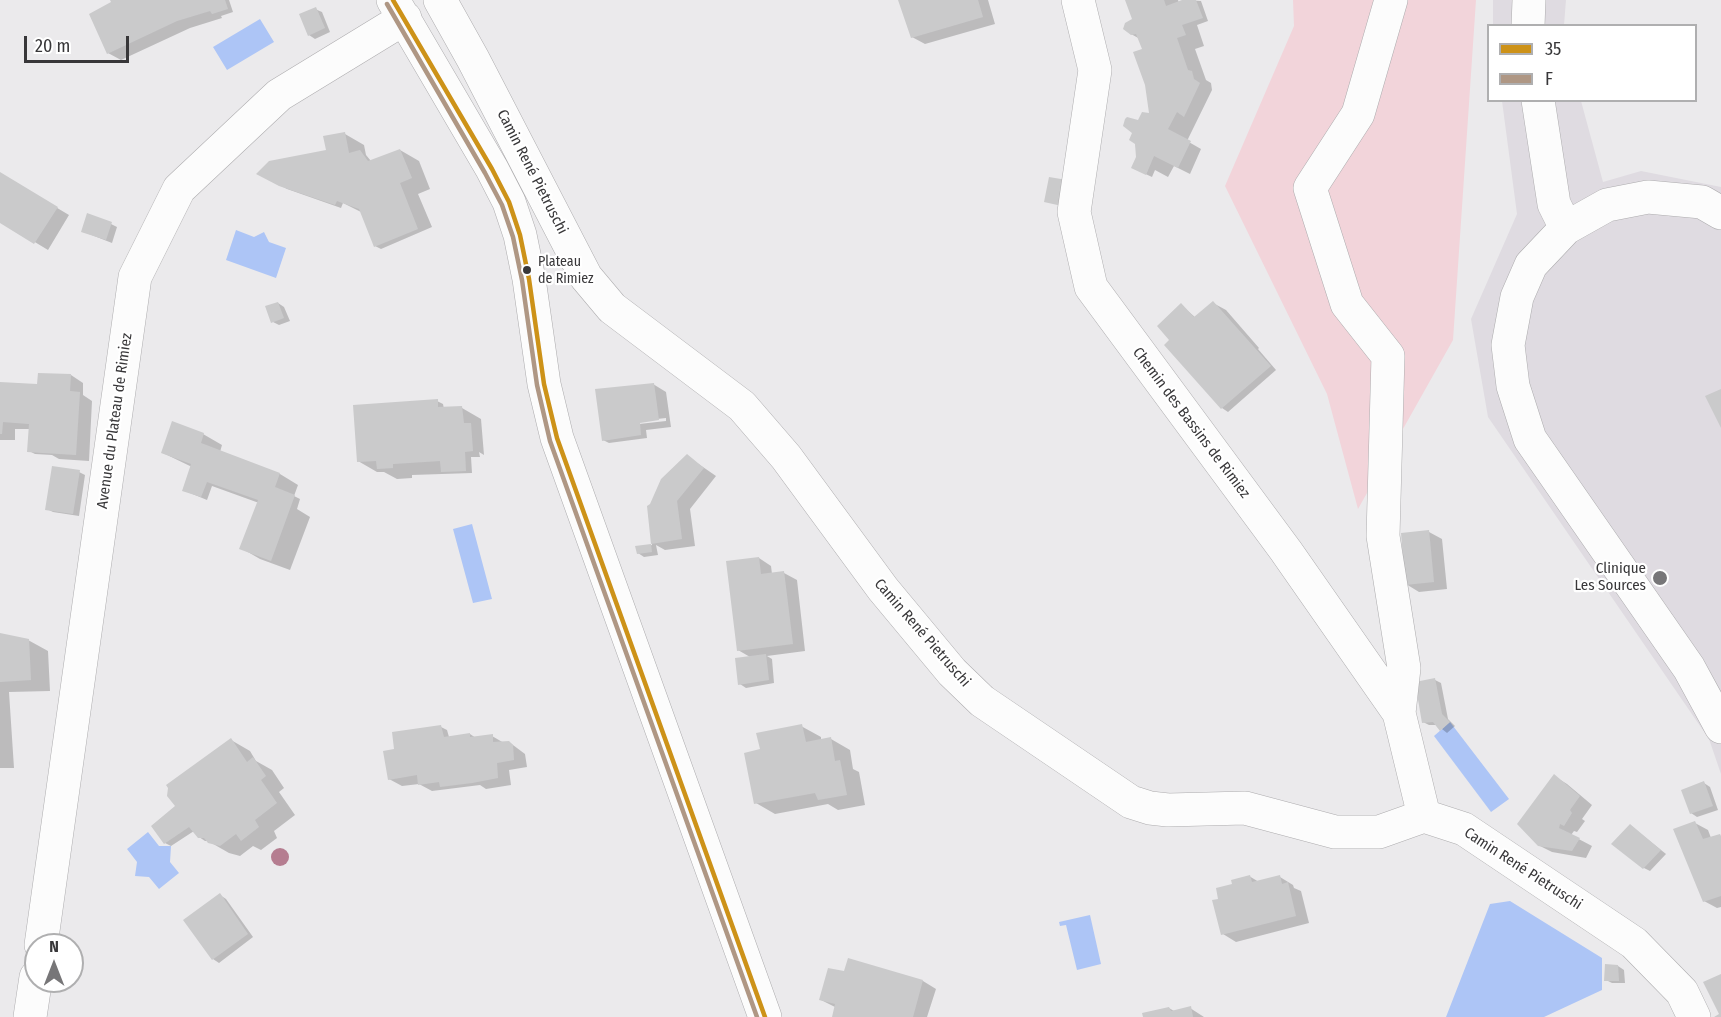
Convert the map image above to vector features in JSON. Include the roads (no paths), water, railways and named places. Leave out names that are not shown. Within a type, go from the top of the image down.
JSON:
[{"type":"street","name":"Camin René Pietruschi","points":[[440,0],[473,58],[586,277],[612,308],[742,406],[786,457],[883,589],[952,672],[982,701],[1131,802],[1150,808],[1168,810],[1245,807],[1335,832],[1379,832],[1424,816],[1464,829],[1634,943],[1682,992],[1694,1017]]},
{"type":"street","name":"Chemin des Bassins de Rimiez","points":[[1078,0],[1095,70],[1074,212],[1090,287],[1286,551],[1399,713],[1424,816]]},
{"type":"street","points":[[1391,0],[1358,114],[1310,188],[1347,304],[1388,356],[1383,536],[1404,668],[1399,713]]},
{"type":"street","points":[[1528,24],[1529,0]]},
{"type":"street","points":[[399,9],[509,202],[520,235],[529,279],[544,384],[557,438],[765,1017]]},
{"type":"street","name":"Avenue du Plateau de Rimiez","points":[[43,933],[135,278],[179,189],[279,94],[399,9]]},
{"type":"street","points":[[1538,102],[1554,204],[1566,228]]},
{"type":"street","points":[[1721,213],[1702,202],[1648,197],[1607,206],[1566,228],[1531,265],[1516,297],[1508,345],[1513,386],[1530,439],[1689,668],[1721,727]]},
{"type":"street","points":[[30,1017],[34,993]]},
{"type":"water","points":[[260,19],[274,42],[227,70],[213,47]]},
{"type":"water","points":[[236,230],[254,237],[264,232],[269,242],[286,248],[276,278],[226,260]]},
{"type":"water","points":[[472,524],[492,599],[473,603],[453,529]]},
{"type":"water","points":[[1450,722],[1509,799],[1491,812],[1434,736]]},
{"type":"water","points":[[148,832],[159,846],[171,846],[170,862],[179,873],[159,889],[149,877],[135,876],[137,862],[127,849]]},
{"type":"water","points":[[1510,901],[1602,958],[1602,990],[1544,1017],[1446,1017],[1490,904]]},
{"type":"water","points":[[1090,915],[1101,964],[1077,970],[1066,925],[1060,926],[1059,922]]},
{"type":"place","name":"Plateau de Rimiez","points":[[527,270]]},
{"type":"place","name":"Clinique Les Sources","points":[[1660,578]]}]
